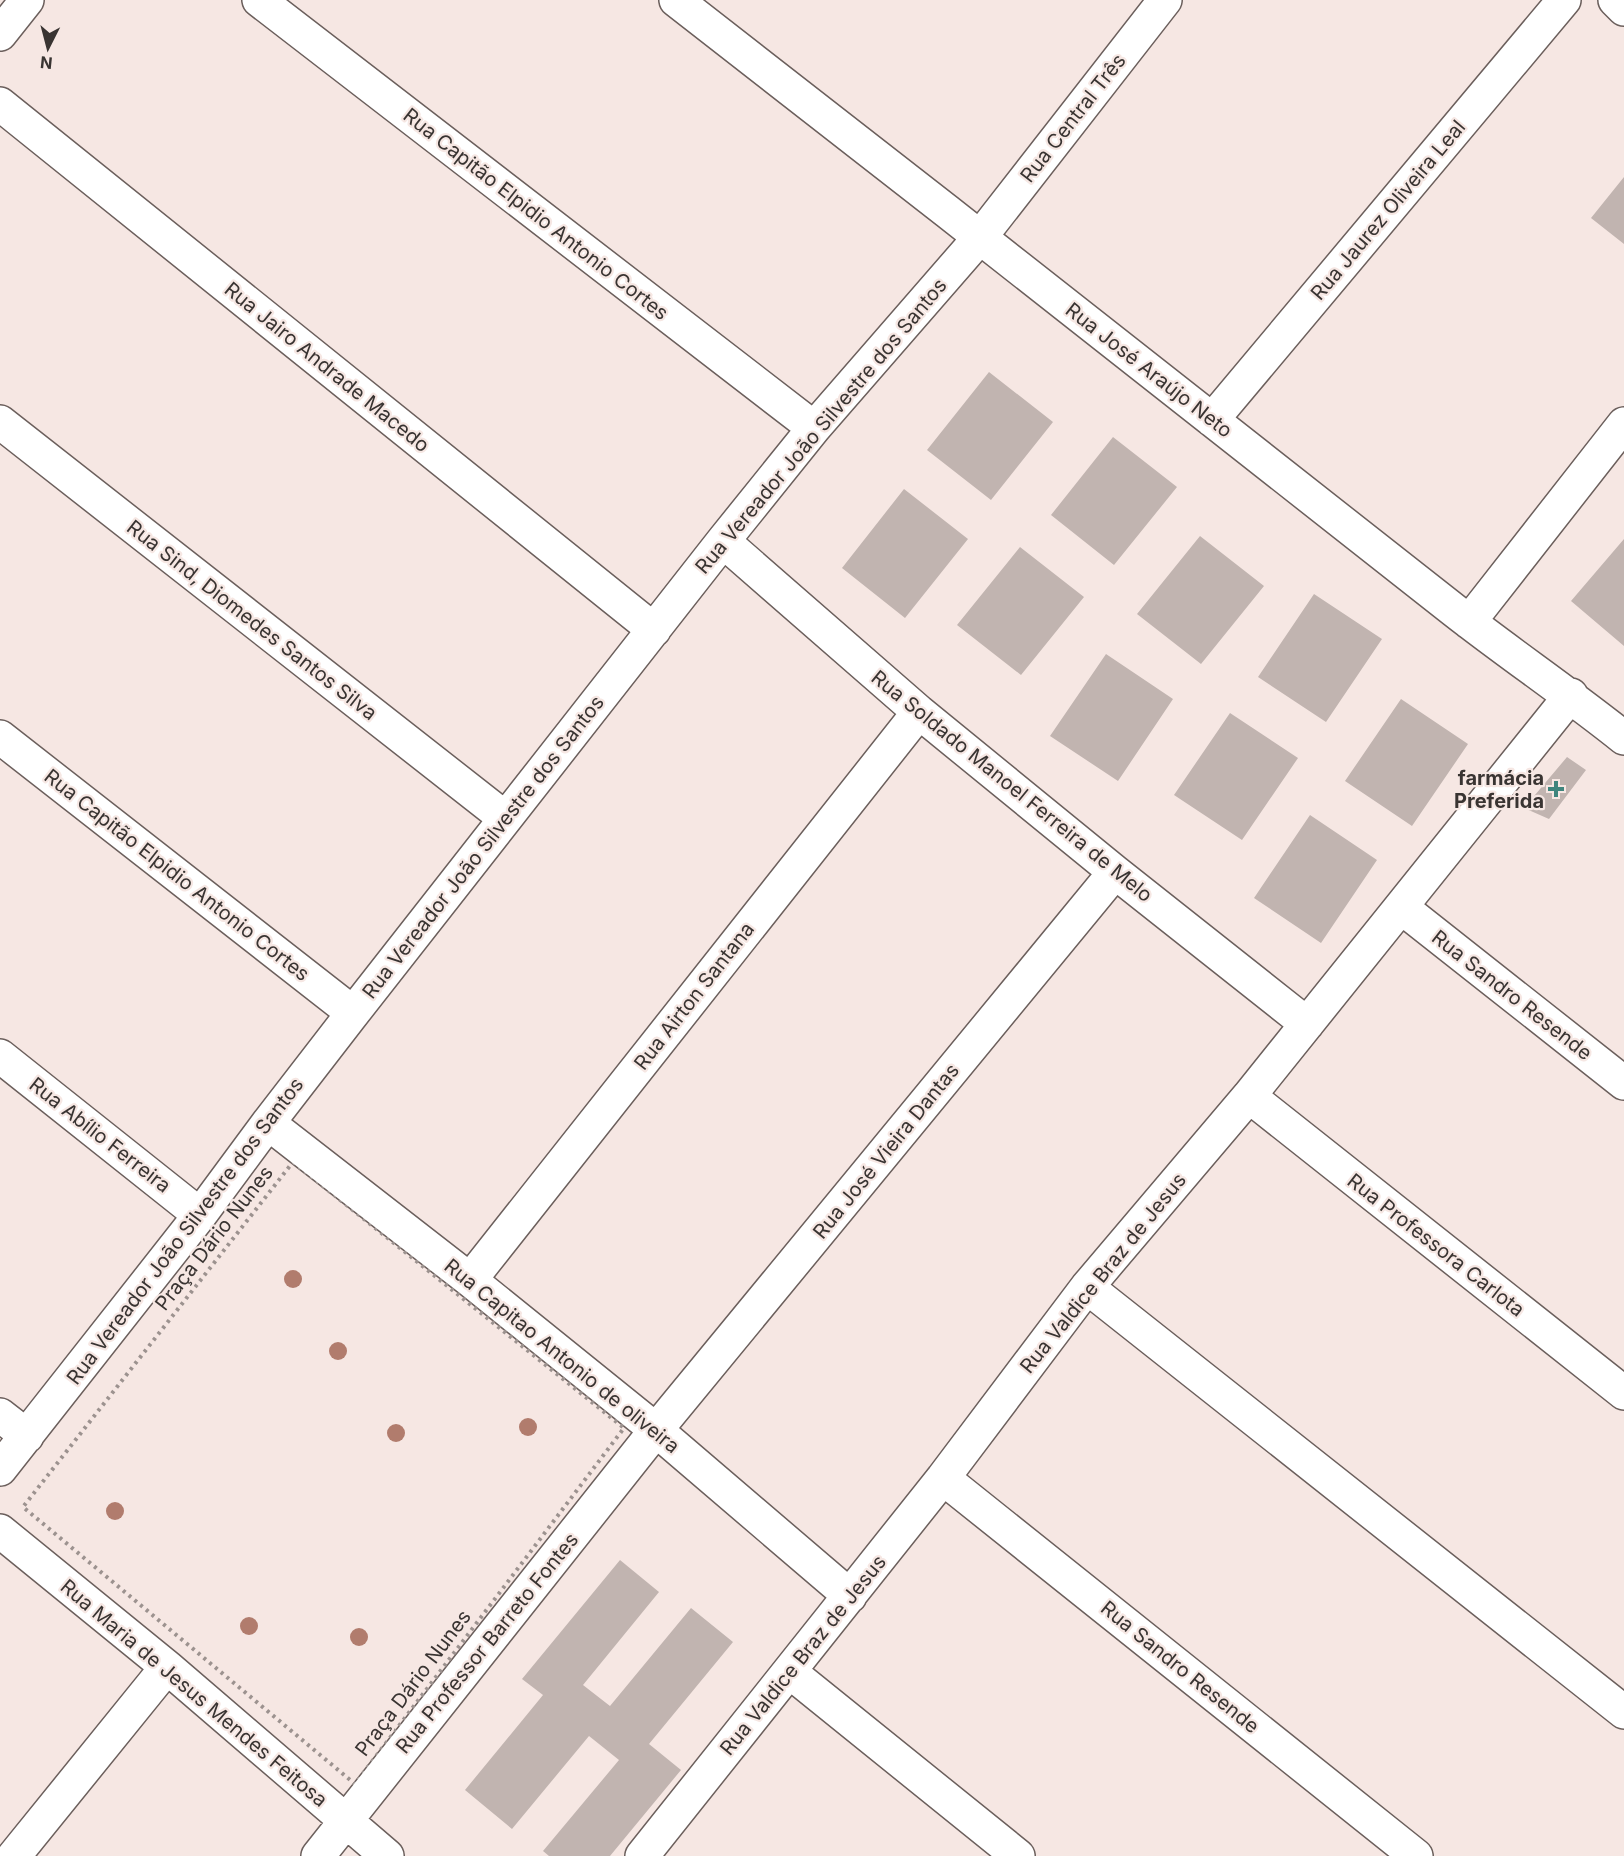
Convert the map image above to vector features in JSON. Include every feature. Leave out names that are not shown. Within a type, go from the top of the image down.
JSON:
[{"type":"street","points":[[0,34],[27,0]]},
{"type":"street","name":"Rua Capitão Elpidio Antonio Cortes","points":[[259,0],[814,428]]},
{"type":"street","name":"Rua José Araújo Neto","points":[[676,0],[981,236],[1469,622],[1570,695],[1624,738]]},
{"type":"street","name":"Rua Central Três","points":[[981,236],[1165,0]]},
{"type":"street","name":"Rua Jaurez Oliveira Leal","points":[[1212,420],[1564,0]]},
{"type":"street","points":[[1615,0],[1624,9]]},
{"type":"street","name":"Rua Jairo Andrade Macedo","points":[[0,104],[654,630]]},
{"type":"street","name":"Rua Vereador João Silvestre dos Santos","points":[[0,1469],[201,1215],[353,1013],[723,541],[814,428],[981,236]]},
{"type":"street","name":"Rua Sind, Diomedes Santos Silva","points":[[0,422],[505,818]]},
{"type":"street","points":[[1469,622],[1624,424]]},
{"type":"street","name":"Rua Soldado Manoel Ferreira de Melo","points":[[723,541],[919,712],[1115,872],[1307,1024]]},
{"type":"street","name":"Rua Valdice Braz de Jesus","points":[[642,1856],[943,1478],[1087,1287],[1249,1096],[1570,695]]},
{"type":"street","name":"Rua Airton Santana","points":[[470,1280],[919,712]]},
{"type":"street","name":"Rua Capitão Elpidio Antonio Cortes","points":[[0,737],[353,1013]]},
{"type":"street","name":"Rua José Vieira Dantas","points":[[656,1430],[1115,872]]},
{"type":"street","name":"Rua Sandro Resende","points":[[1401,907],[1624,1083]]},
{"type":"street","name":"Rua Abílio Ferreira","points":[[0,1056],[201,1215]]},
{"type":"street","name":"Rua Professora Carlota","points":[[1249,1096],[1624,1393]]},
{"type":"street","name":"Rua Capitao Antonio de oliveira","points":[[268,1123],[470,1280],[656,1430],[850,1596]]},
{"type":"street","points":[[1087,1287],[1624,1712]]},
{"type":"street","points":[[0,1415],[27,1436]]},
{"type":"street","name":"Rua Professor Barreto Fontes","points":[[318,1856],[656,1430]]},
{"type":"street","name":"Rua Sandro Resende","points":[[943,1478],[1416,1856]]},
{"type":"street","name":"Rua Maria de Jesus Mendes Feitosa","points":[[0,1531],[167,1667],[387,1856]]},
{"type":"street","points":[[14,1856],[167,1667]]},
{"type":"street","points":[[790,1672],[1018,1856]]},
{"type":"path","name":"Praça Dário Nunes","points":[[293,1162],[624,1428],[355,1784],[22,1507],[293,1162]]},
{"type":"building","points":[[1624,177],[1624,244],[1591,218]]},
{"type":"building","points":[[989,372],[1053,422],[991,500],[927,450]]},
{"type":"building","points":[[1113,437],[1177,487],[1114,565],[1051,515]]},
{"type":"building","points":[[904,489],[968,539],[905,618],[842,568]]},
{"type":"building","points":[[1200,536],[1264,586],[1201,664],[1137,614]]},
{"type":"building","points":[[1624,539],[1624,646],[1571,601]]},
{"type":"building","points":[[1020,547],[1084,597],[1021,675],[957,625]]},
{"type":"building","points":[[1314,594],[1382,639],[1326,722],[1258,677]]},
{"type":"building","points":[[1106,654],[1173,699],[1118,781],[1050,736]]},
{"type":"building","points":[[1401,699],[1468,744],[1412,826],[1345,781]]},
{"type":"building","points":[[1230,713],[1298,758],[1242,840],[1174,795]]},
{"type":"building","name":"farmácia Preferida","points":[[1567,757],[1586,770],[1549,819],[1524,808]]},
{"type":"building","points":[[1310,815],[1377,860],[1321,943],[1254,898]]},
{"type":"building","points":[[620,1560],[659,1592],[583,1685],[610,1706],[691,1608],[733,1642],[649,1744],[681,1770],[610,1856],[549,1856],[543,1851],[619,1760],[589,1736],[512,1829],[465,1790],[543,1695],[522,1679]]},
{"type":"place","name":"farmácia Preferida","points":[[1556,789]]}]
